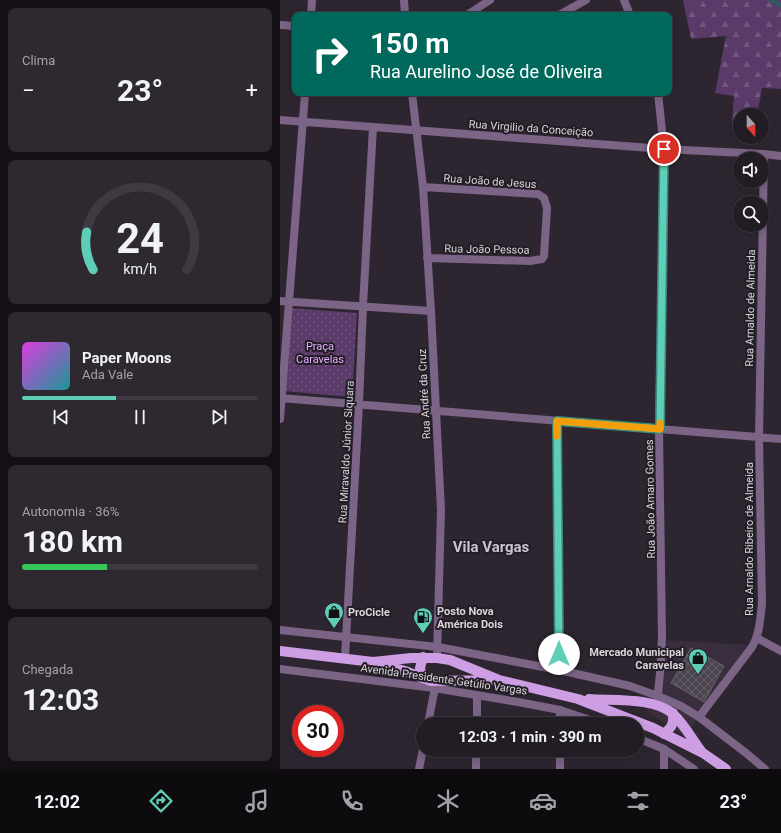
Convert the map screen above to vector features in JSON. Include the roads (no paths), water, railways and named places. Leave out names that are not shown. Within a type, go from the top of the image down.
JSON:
[{"type":"main road","name":"Avenida Presidente Getúlio Vargas","points":[[280,651],[373,662],[405,671],[435,685],[449,681],[499,680]]},
{"type":"main road","name":"Avenida Presidente Getúlio Vargas","points":[[373,662],[423,657],[438,658],[454,662],[499,680],[578,699],[625,717]]},
{"type":"main road","points":[[422,678],[420,668],[423,657]]},
{"type":"main road","points":[[449,681],[454,674],[454,662]]},
{"type":"main road","name":"Avenida Presidente Getúlio Vargas","points":[[578,699],[639,702],[658,701],[673,713],[703,753]]},
{"type":"main road","points":[[633,717],[634,709],[639,702]]},
{"type":"main road","points":[[664,734],[674,722],[673,713]]},
{"type":"main road","name":"Avenida Presidente Getúlio Vargas","points":[[644,725],[703,753],[726,769]]},
{"type":"street","points":[[311,12],[312,0]]},
{"type":"street","points":[[404,0],[405,12]]},
{"type":"street","points":[[472,12],[490,0]]},
{"type":"street","points":[[564,12],[586,0]]},
{"type":"street","points":[[624,0],[629,12]]},
{"type":"street","points":[[280,25],[292,26]]},
{"type":"street","points":[[280,420],[284,301],[305,96]]},
{"type":"street","name":"Rua André da Cruz","points":[[412,96],[415,131],[423,187],[441,510],[438,658]]},
{"type":"street","name":"Rua João Amaro Gomes","points":[[658,96],[664,149],[660,429],[662,636],[658,701]]},
{"type":"street","name":"Rua Virgilio da Conceição","points":[[280,120],[664,149],[733,152]]},
{"type":"street","name":"Rua Miravaldo Júnior Siquara","points":[[345,658],[360,404],[363,306],[373,127]]},
{"type":"street","name":"Rua Virgilio da Conceição","points":[[769,155],[781,156]]},
{"type":"street","name":"Rua João de Jesus","points":[[423,187],[538,194],[544,198],[547,208],[544,256]]},
{"type":"street","name":"Rua Arnaldo de Almeida","points":[[759,438],[763,188]]},
{"type":"street","name":"Rua João Pessoa","points":[[427,258],[534,261],[542,259],[544,256]]},
{"type":"street","points":[[284,301],[431,311]]},
{"type":"street","points":[[281,399],[360,404],[781,439]]},
{"type":"street","points":[[557,421],[559,670]]},
{"type":"street","name":"Rua Arnaldo Ribeiro de Almeida","points":[[699,717],[757,638],[762,604],[759,438]]},
{"type":"street","name":"Avenida Presidente Getúlio Vargas","points":[[280,630],[347,638],[438,646],[559,670],[623,685],[658,701],[681,706],[699,717],[746,753],[764,769]]},
{"type":"street","points":[[757,638],[781,650]]},
{"type":"street","name":"Avenida Presidente Getúlio Vargas","points":[[280,669],[435,685],[477,696],[560,710],[581,717]]},
{"type":"street","points":[[429,717],[435,685]]},
{"type":"street","points":[[477,696],[477,717]]},
{"type":"street","points":[[560,710],[560,717]]},
{"type":"street","points":[[644,741],[664,749],[694,769]]},
{"type":"street","points":[[664,749],[664,769]]},
{"type":"street","points":[[419,769],[421,757]]},
{"type":"street","points":[[476,757],[476,769]]},
{"type":"street","points":[[560,757],[560,769]]},
{"type":"waterway","points":[[771,0],[781,6]]},
{"type":"place","name":"ProCicle","points":[[334,629]]},
{"type":"place","name":"Posto Nova América Dois","points":[[423,634]]},
{"type":"place","name":"Mercado Municipal Caravelas","points":[[698,675]]},
{"type":"district","name":"Vila Vargas","points":[[491,547]]},
{"type":"park label","name":"Praça Caravelas","points":[[320,352]]}]
